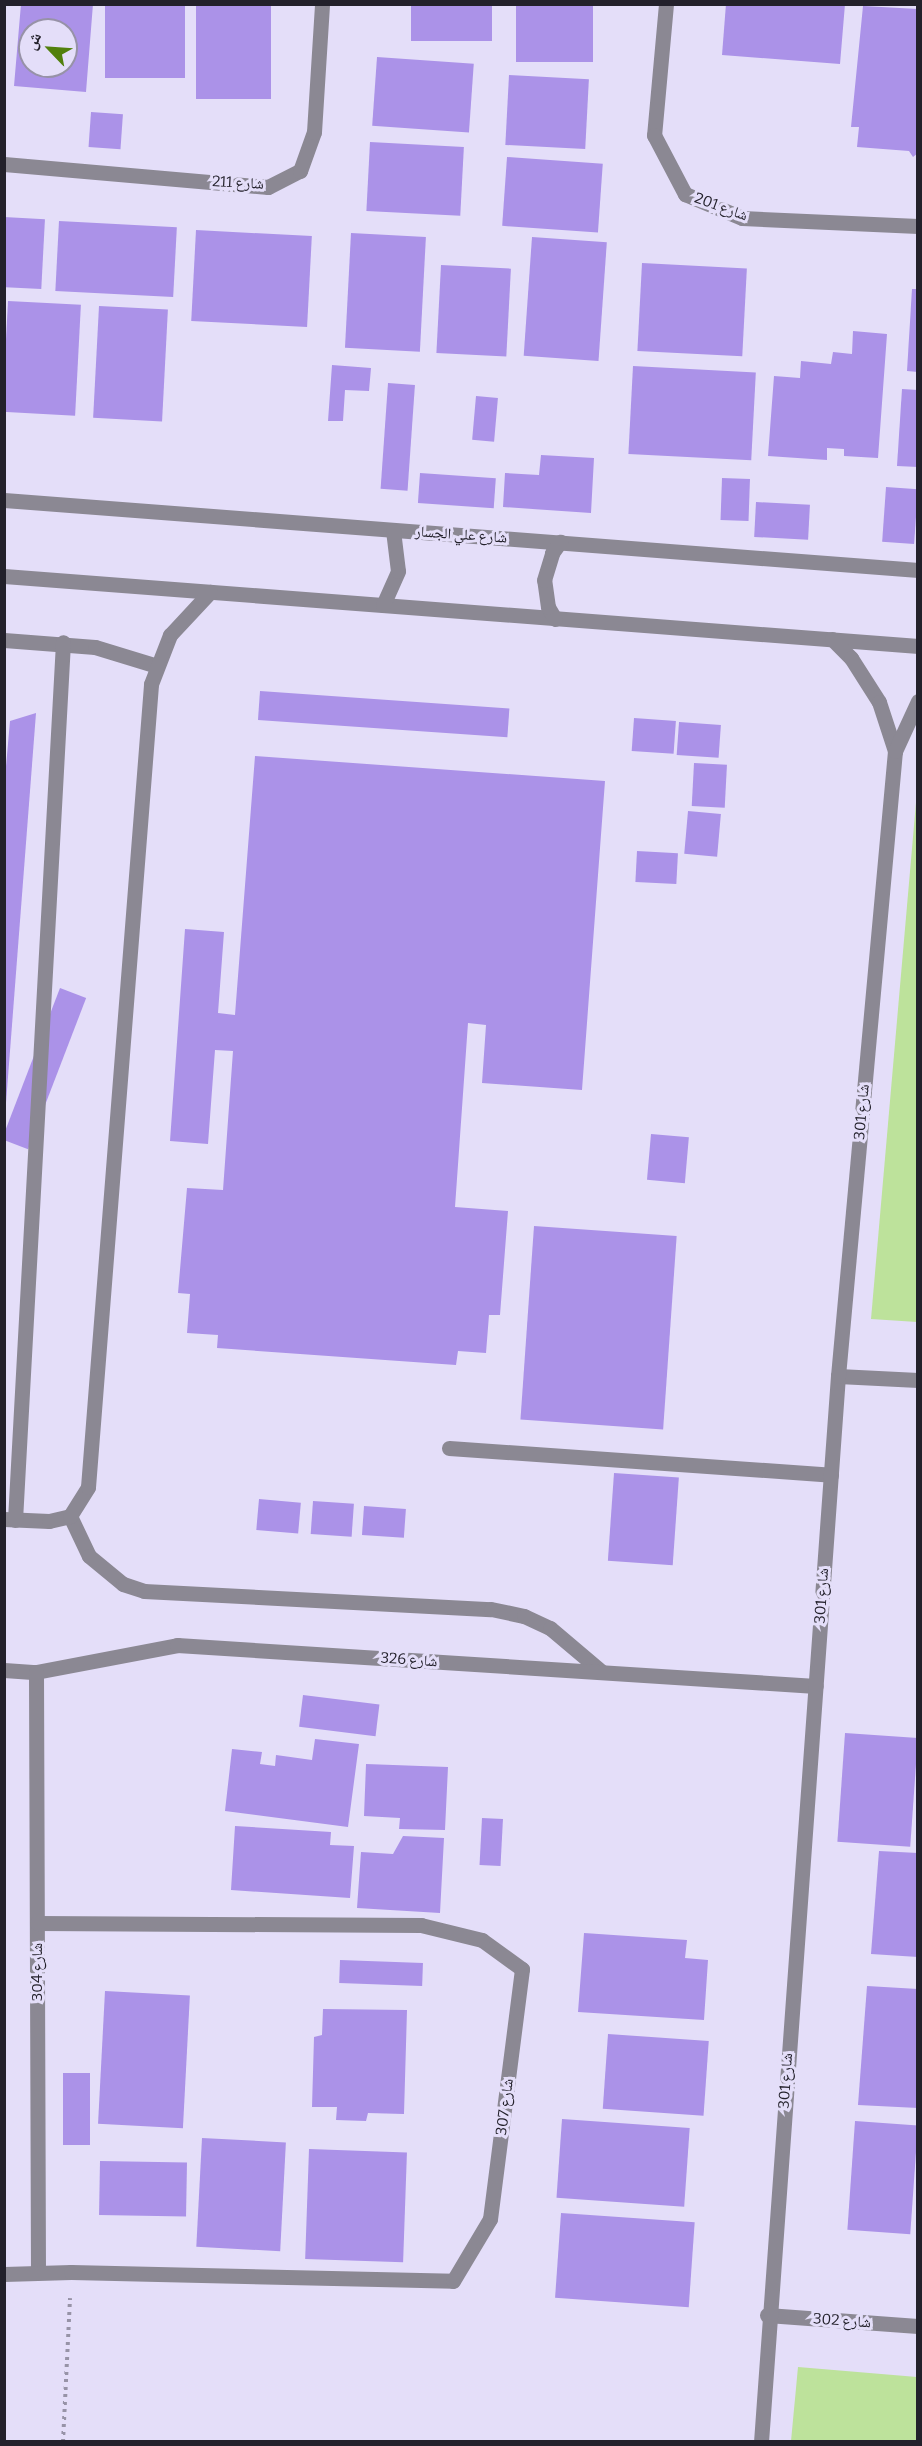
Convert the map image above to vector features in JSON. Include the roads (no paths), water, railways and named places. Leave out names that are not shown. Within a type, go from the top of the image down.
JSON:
[{"type":"street","name":"شارع 211","points":[[4,164],[268,187],[300,171],[314,132],[322,4]]},
{"type":"street","name":"شارع 201","points":[[666,4],[654,135],[685,194],[742,218],[918,226]]},
{"type":"street","name":"شارع علي الجسار","points":[[4,500],[918,570]]},
{"type":"street","points":[[383,605],[398,571],[393,530]]},
{"type":"street","points":[[555,619],[548,607],[544,580],[552,554],[560,542]]},
{"type":"street","points":[[4,576],[918,645]]},
{"type":"street","points":[[63,642],[10,1520],[49,1521],[70,1516],[88,1487],[150,696],[157,666],[170,635],[210,592]]},
{"type":"street","name":"شارع 301","points":[[832,639],[850,658],[879,702],[894,751]]},
{"type":"street","points":[[4,640],[63,642],[157,666]]},
{"type":"street","name":"شارع 301","points":[[761,2442],[768,2315],[838,1376],[894,751],[918,701]]},
{"type":"street","points":[[838,1376],[918,1380]]},
{"type":"street","points":[[449,1448],[831,1475]]},
{"type":"street","points":[[70,1516],[89,1556],[123,1584],[144,1591],[491,1609],[524,1616],[550,1628],[602,1672]]},
{"type":"street","name":"شارع 326","points":[[4,1670],[36,1672],[177,1645],[816,1686]]},
{"type":"street","name":"شارع 304","points":[[36,1672],[38,2272]]},
{"type":"street","name":"شارع 307","points":[[4,2274],[71,2272],[453,2281],[490,2219],[522,1970],[482,1940],[421,1925],[38,1923]]},
{"type":"street","name":"شارع 302","points":[[768,2315],[918,2326]]}]
